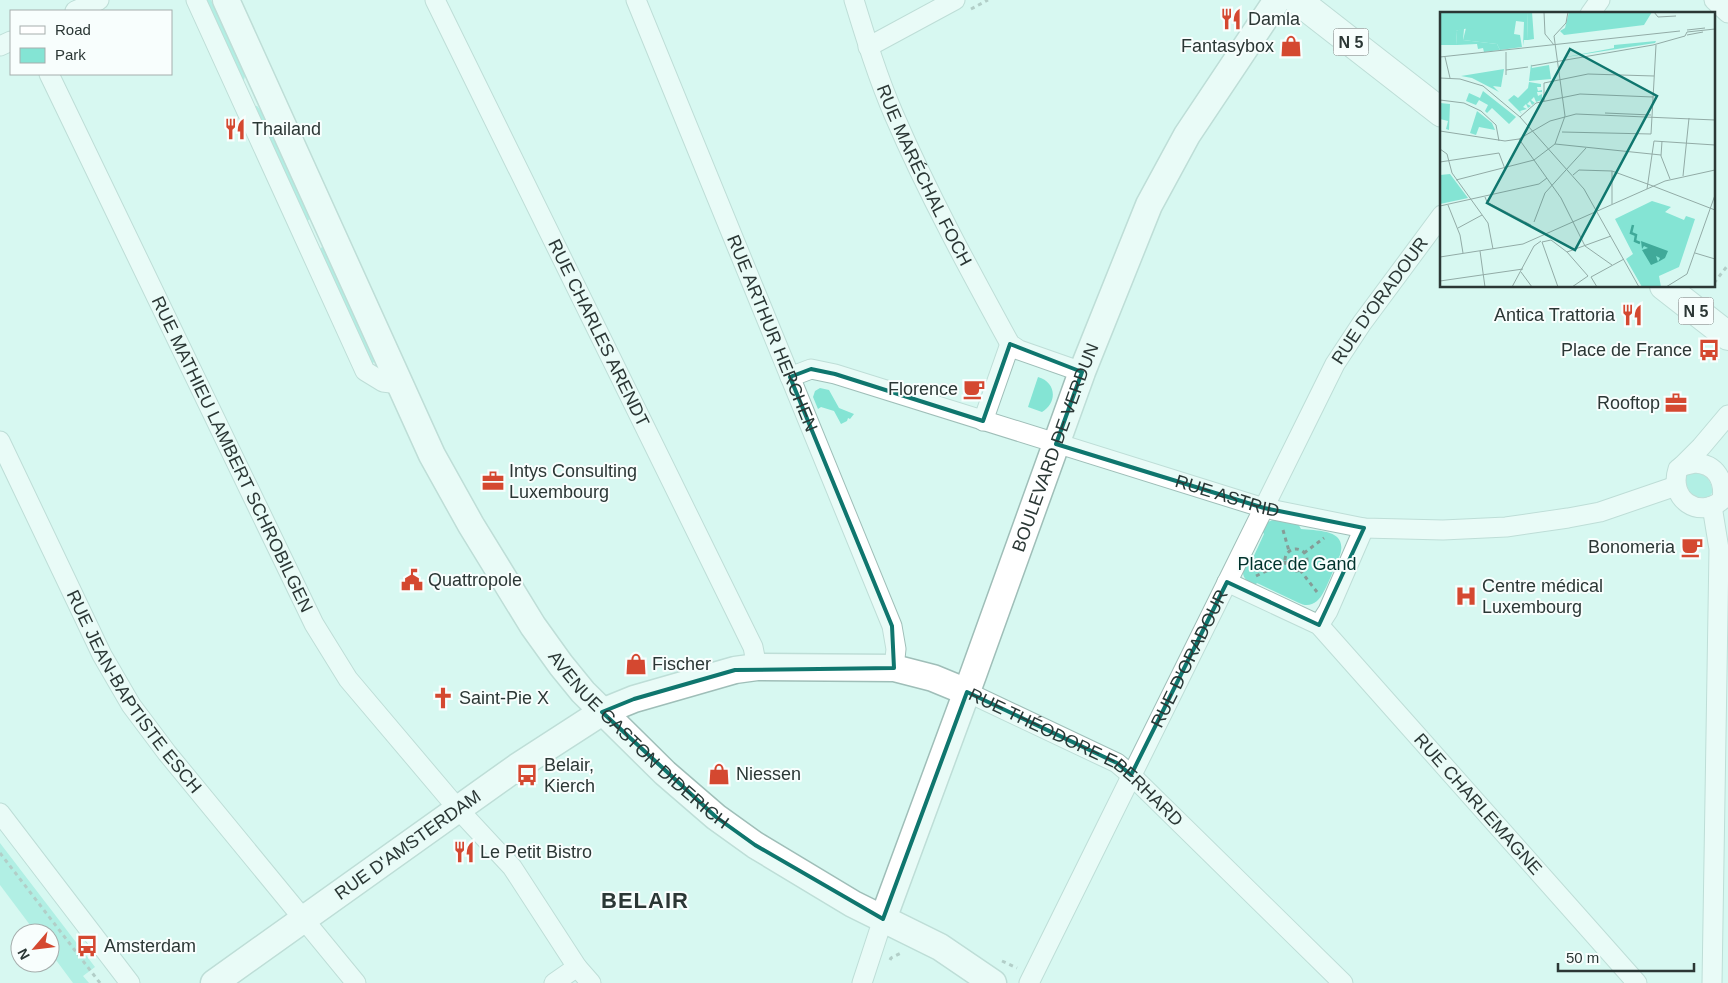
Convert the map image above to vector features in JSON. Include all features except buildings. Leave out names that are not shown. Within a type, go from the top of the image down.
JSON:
[{"type":"main road","name":"N 5","points":[[1297,0],[1440,111]]},
{"type":"main road","name":"N 5","points":[[1667,288],[1728,336]]},
{"type":"street","points":[[77,10],[99,0]]},
{"type":"street","points":[[196,0],[365,371],[383,382],[399,384]]},
{"type":"street","name":"AVENUE GASTON DIDERICH","points":[[226,0],[432,456],[471,525],[528,618],[561,665],[602,712],[665,773],[716,817],[755,845],[853,904],[940,947],[993,983]]},
{"type":"street","name":"RUE CHARLES ARENDT","points":[[435,0],[753,647],[757,667]]},
{"type":"street","name":"RUE ARTHUR HERCHEN","points":[[636,0],[892,626],[896,649],[894,668]]},
{"type":"street","name":"RUE MARÉCHAL FOCH","points":[[854,0],[868,47],[894,115],[929,189],[1010,344]]},
{"type":"street","points":[[868,47],[955,0]]},
{"type":"street","name":"BOULEVARD DE VERDUN","points":[[883,919],[1082,372],[1149,205],[1187,135],[1277,0]]},
{"type":"street","points":[[1591,12],[1600,0]]},
{"type":"street","points":[[1714,0],[1728,13]]},
{"type":"street","name":"RUE MATHIEU LAMBERT SCHROBILGEN","points":[[48,75],[314,624],[348,679],[458,809],[512,867],[578,967],[591,983]]},
{"type":"street","points":[[241,100],[265,88]]},
{"type":"street","name":"RUE D'ORADOUR","points":[[1024,976],[1131,775],[1335,364],[1357,330],[1440,218]]},
{"type":"street","points":[[305,240],[329,229]]},
{"type":"street","points":[[983,421],[1010,344],[1019,350],[1082,372]]},
{"type":"street","name":"RUE ASTRID","points":[[790,377],[811,369],[835,374],[1264,508],[1364,528],[1443,530],[1506,527],[1600,512],[1677,478],[1728,415]]},
{"type":"street","name":"RUE JEAN-BAPTISTE ESCH","points":[[0,441],[102,654],[131,705],[167,753],[356,983]]},
{"type":"street","points":[[1712,983],[1719,549],[1723,485],[1718,473],[1701,463],[1688,464],[1677,478],[1681,497],[1690,505],[1701,508],[1721,497]]},
{"type":"street","points":[[1319,626],[1328,611],[1364,528]]},
{"type":"street","name":"RUE CHARLEMAGNE","points":[[1227,582],[1319,626],[1637,983]]},
{"type":"street","name":"RUE THÉODORE EBERHARD","points":[[602,712],[643,696],[735,670],[757,667],[894,668],[933,678],[994,703],[1117,763],[1343,983]]},
{"type":"street","name":"RUE D'AMSTERDAM","points":[[214,983],[517,767],[602,712]]},
{"type":"street","points":[[0,813],[130,983]]},
{"type":"street","points":[[862,983],[883,919]]},
{"type":"street","points":[[554,983],[578,967]]},
{"type":"path","points":[[1716,280],[1728,265]]},
{"type":"path","points":[[1281,526],[1289,551]]},
{"type":"path","points":[[1304,553],[1327,536]]},
{"type":"path","points":[[1300,570],[1307,561],[1304,553],[1297,549],[1289,551],[1285,558],[1289,568],[1300,570],[1319,594]]},
{"type":"path","points":[[1254,576],[1285,562]]},
{"type":"path","points":[[0,853],[100,983]]},
{"type":"path","points":[[997,958],[1024,976]]},
{"type":"highlighted area","points":[[1010,344],[1082,372],[1056,444],[1264,508],[1364,528],[1319,625],[1227,582],[1131,775],[1117,763],[967,692],[883,919],[755,845],[716,817],[602,712],[634,699],[735,670],[894,668],[892,626],[790,377],[811,369],[835,374],[983,421]]},
{"type":"green space","points":[[203,0],[211,0],[243,71],[244,80],[241,80]]},
{"type":"green space","points":[[255,106],[262,112],[308,214],[310,219],[306,222],[253,108]]},
{"type":"green space","points":[[322,247],[326,252],[375,361],[371,365],[317,252]]},
{"type":"green space","points":[[1038,377],[1048,383],[1053,393],[1051,403],[1042,412],[1028,407]]},
{"type":"green space","points":[[820,388],[829,390],[839,408],[854,414],[850,419],[848,418],[847,421],[841,424],[834,411],[821,407],[818,409],[813,397],[815,391]]},
{"type":"green space","points":[[1697,472],[1704,475],[1710,483],[1712,493],[1709,497],[1698,497],[1688,489],[1686,474]]},
{"type":"green space","name":"Place de Gand","points":[[1277,519],[1297,522],[1301,529],[1330,533],[1340,540],[1340,555],[1330,580],[1320,598],[1312,604],[1301,604],[1245,579],[1243,573],[1244,566],[1246,562],[1252,560],[1264,534],[1262,531],[1264,526]]},
{"type":"green space","points":[[0,843],[95,967],[83,976],[89,983],[73,983],[60,965],[60,923],[28,923],[0,885]]},
{"type":"place","name":"Damla","points":[[1231,19]]},
{"type":"place","name":"Fantasybox","points":[[1291,46]]},
{"type":"place","name":"Thailand","points":[[235,129]]},
{"type":"place","name":"Antica Trattoria","points":[[1632,315]]},
{"type":"place","name":"Place de France","points":[[1709,350]]},
{"type":"place","name":"Florence","points":[[974,389]]},
{"type":"place","name":"Rooftop","points":[[1676,403]]},
{"type":"place","name":"Intys Consulting Luxembourg","points":[[493,481]]},
{"type":"place","name":"Bonomeria","points":[[1692,547]]},
{"type":"place","name":"Quattropole","points":[[412,580]]},
{"type":"place","name":"Centre médical Luxembourg","points":[[1466,596]]},
{"type":"place","name":"Fischer","points":[[636,664]]},
{"type":"place","name":"Saint-Pie X","points":[[443,698]]},
{"type":"place","name":"Niessen","points":[[719,774]]},
{"type":"place","name":"Belair, Kierch","points":[[527,775]]},
{"type":"place","name":"Le Petit Bistro","points":[[464,852]]},
{"type":"place","name":"Amsterdam","points":[[87,946]]},
{"type":"district","name":"BELAIR","points":[[645,900]]}]
